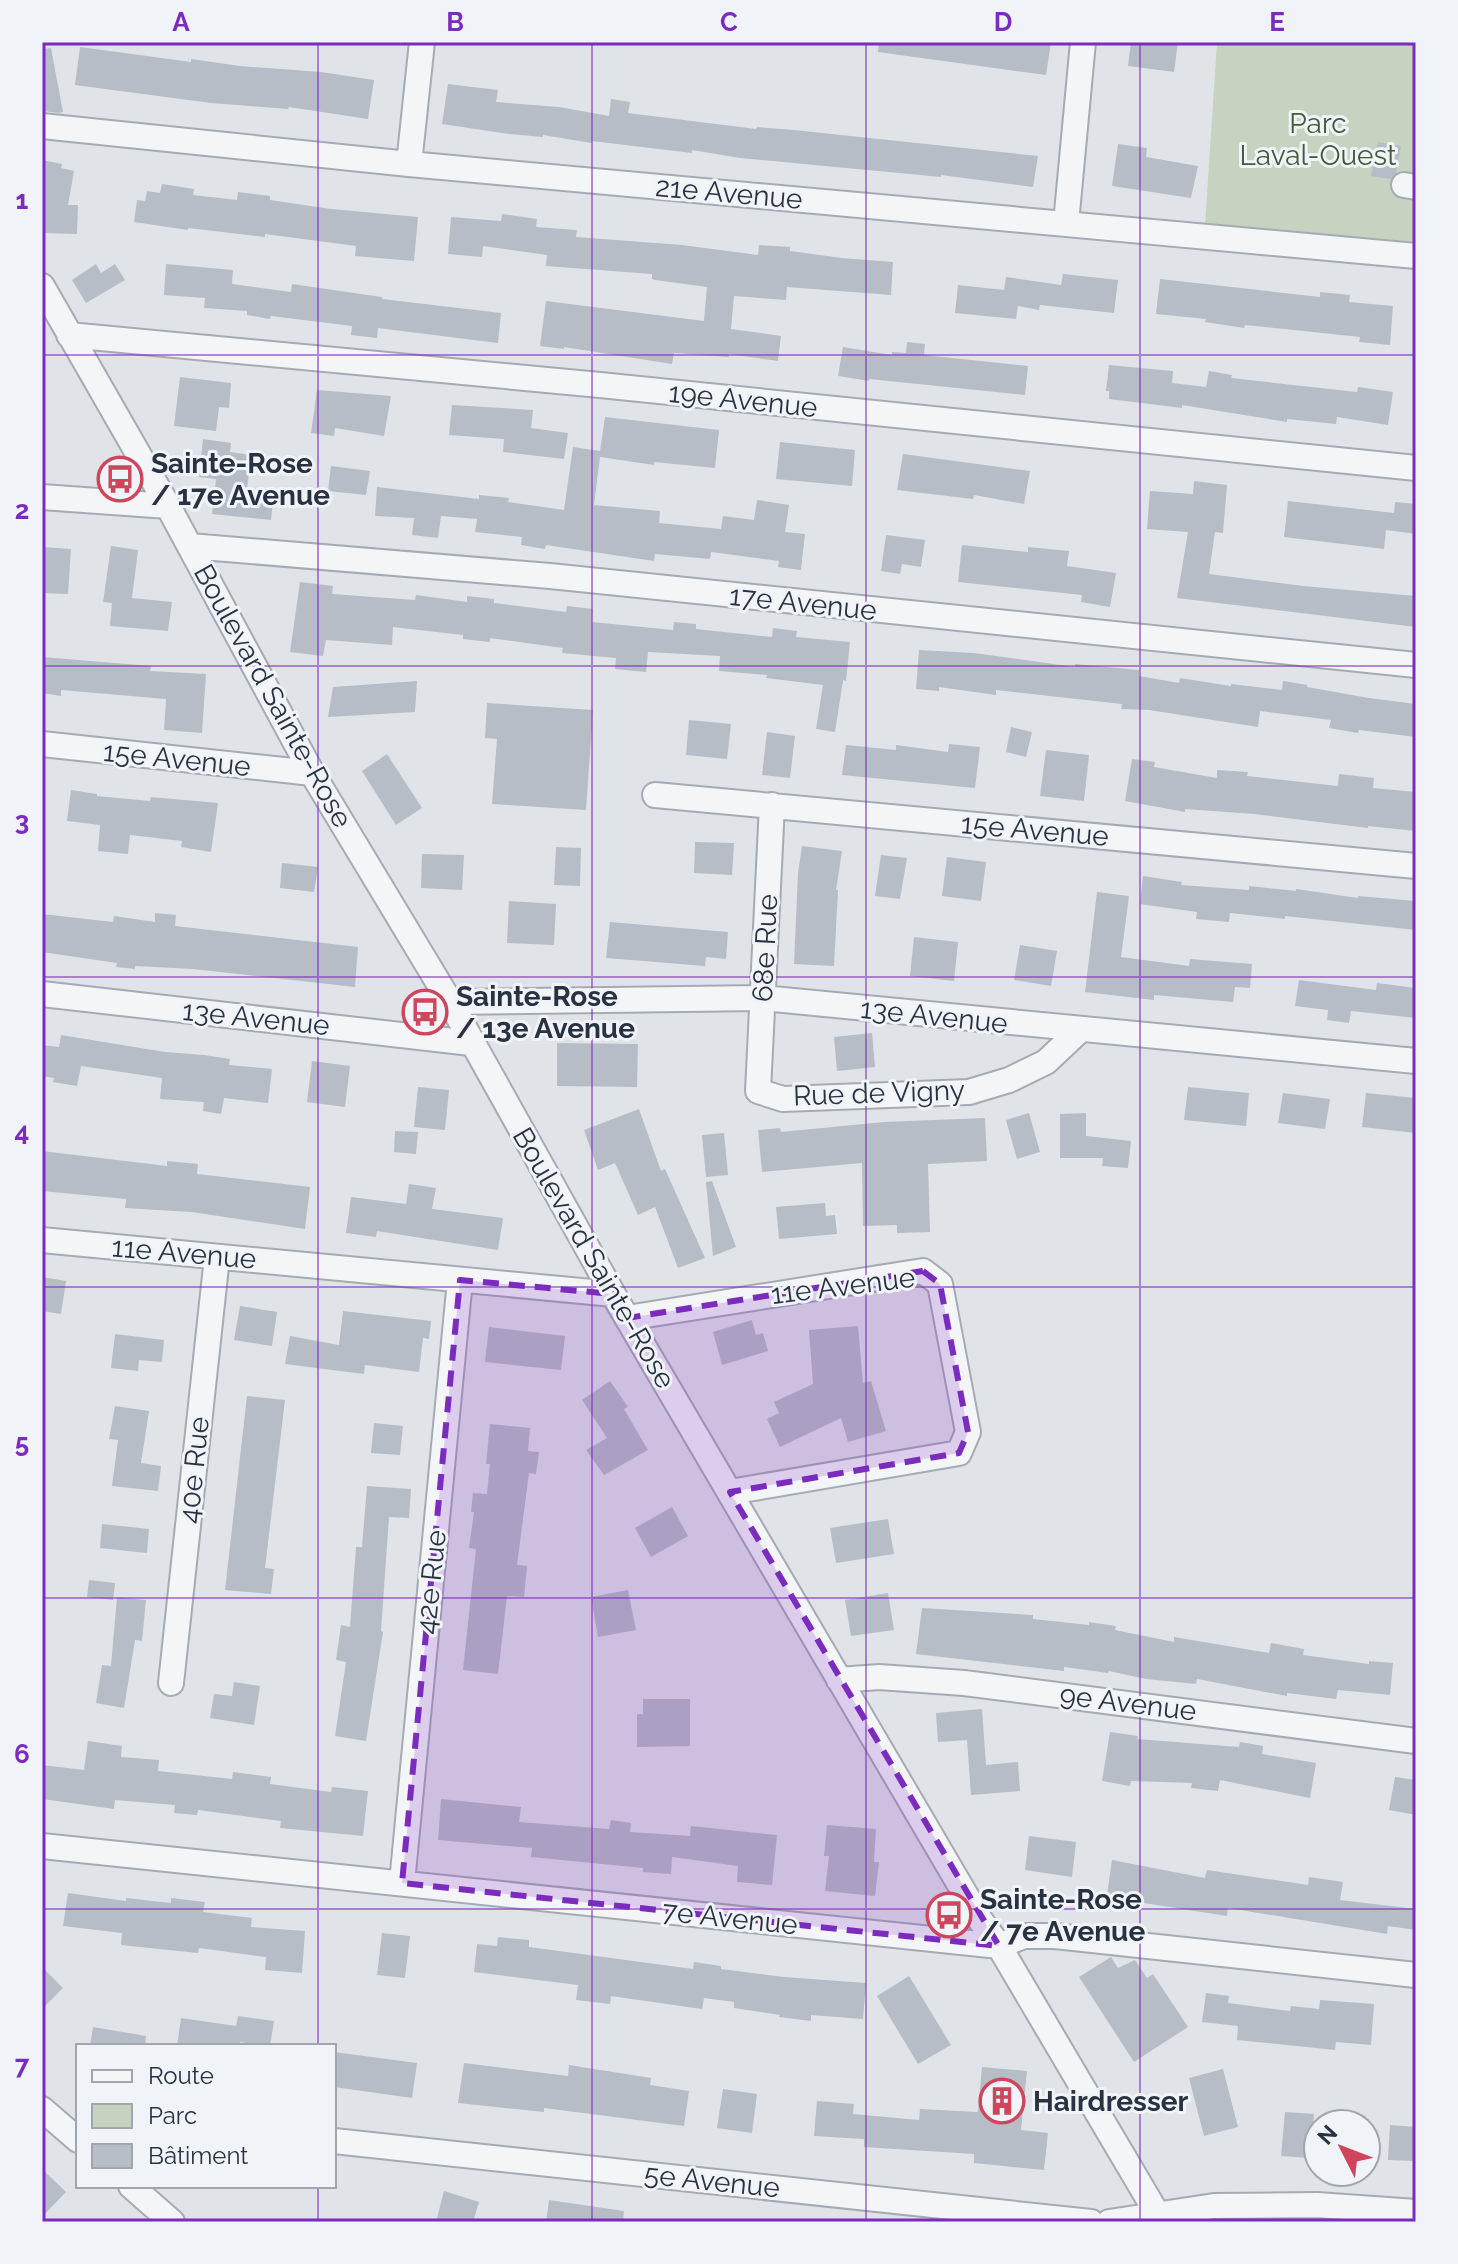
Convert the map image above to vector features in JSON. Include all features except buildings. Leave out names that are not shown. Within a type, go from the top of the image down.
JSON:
[{"type":"street","points":[[409,164],[422,42]]},
{"type":"street","points":[[1066,223],[1083,42]]},
{"type":"street","name":"21e Avenue","points":[[42,126],[409,164],[1416,256]]},
{"type":"street","name":"Boulevard Sainte-Rose","points":[[42,286],[168,506],[312,773],[450,1002],[613,1294],[1160,2219]]},
{"type":"street","name":"19e Avenue","points":[[69,335],[1416,468]]},
{"type":"street","points":[[42,497],[168,506]]},
{"type":"street","name":"17e Avenue","points":[[190,546],[550,576],[1416,665]]},
{"type":"street","name":"15e Avenue","points":[[42,744],[312,773]]},
{"type":"street","name":"15e Avenue","points":[[655,795],[1416,866]]},
{"type":"street","name":"68e Rue","points":[[758,1091],[772,805]]},
{"type":"street","name":"13e Avenue","points":[[42,994],[471,1043]]},
{"type":"street","name":"13e Avenue","points":[[450,1002],[762,998],[1416,1061]]},
{"type":"street","name":"Rue de Vigny","points":[[758,1091],[783,1099],[969,1092],[1009,1080],[1046,1062],[1080,1030]]},
{"type":"street","name":"11e Avenue","points":[[42,1240],[613,1294]]},
{"type":"street","name":"40e Rue","points":[[171,1683],[217,1257]]},
{"type":"street","name":"11e Avenue","points":[[627,1318],[923,1271],[940,1284],[968,1432],[959,1453],[730,1492]]},
{"type":"street","name":"42e Rue","points":[[402,1883],[460,1280]]},
{"type":"street","name":"9e Avenue","points":[[839,1680],[879,1677],[964,1683],[1416,1741]]},
{"type":"street","name":"7e Avenue","points":[[42,1846],[999,1946],[1024,1936],[1055,1936],[1416,1975]]},
{"type":"street","points":[[43,2109],[76,2113]]},
{"type":"street","points":[[43,2109],[76,2138]]},
{"type":"street","name":"5e Avenue","points":[[336,2141],[1091,2222]]},
{"type":"street","points":[[133,2188],[172,2222]]},
{"type":"street","points":[[1109,2222],[1160,2219],[1214,2206],[1317,2205],[1416,2212]]},
{"type":"highlighted area","points":[[923,1271],[940,1284],[968,1432],[959,1453],[730,1492],[999,1946],[402,1883],[460,1280],[613,1294],[627,1318]]},
{"type":"green space","name":"Parc Laval-Ouest","points":[[1217,42],[1416,42],[1416,247],[1205,225]]},
{"type":"place","name":"Sainte-Rose / 17e Avenue","points":[[120,479]]},
{"type":"place","name":"Sainte-Rose / 13e Avenue","points":[[425,1012]]},
{"type":"place","name":"Sainte-Rose / 7e Avenue","points":[[949,1915]]},
{"type":"place","name":"Hairdresser","points":[[1002,2101]]}]
